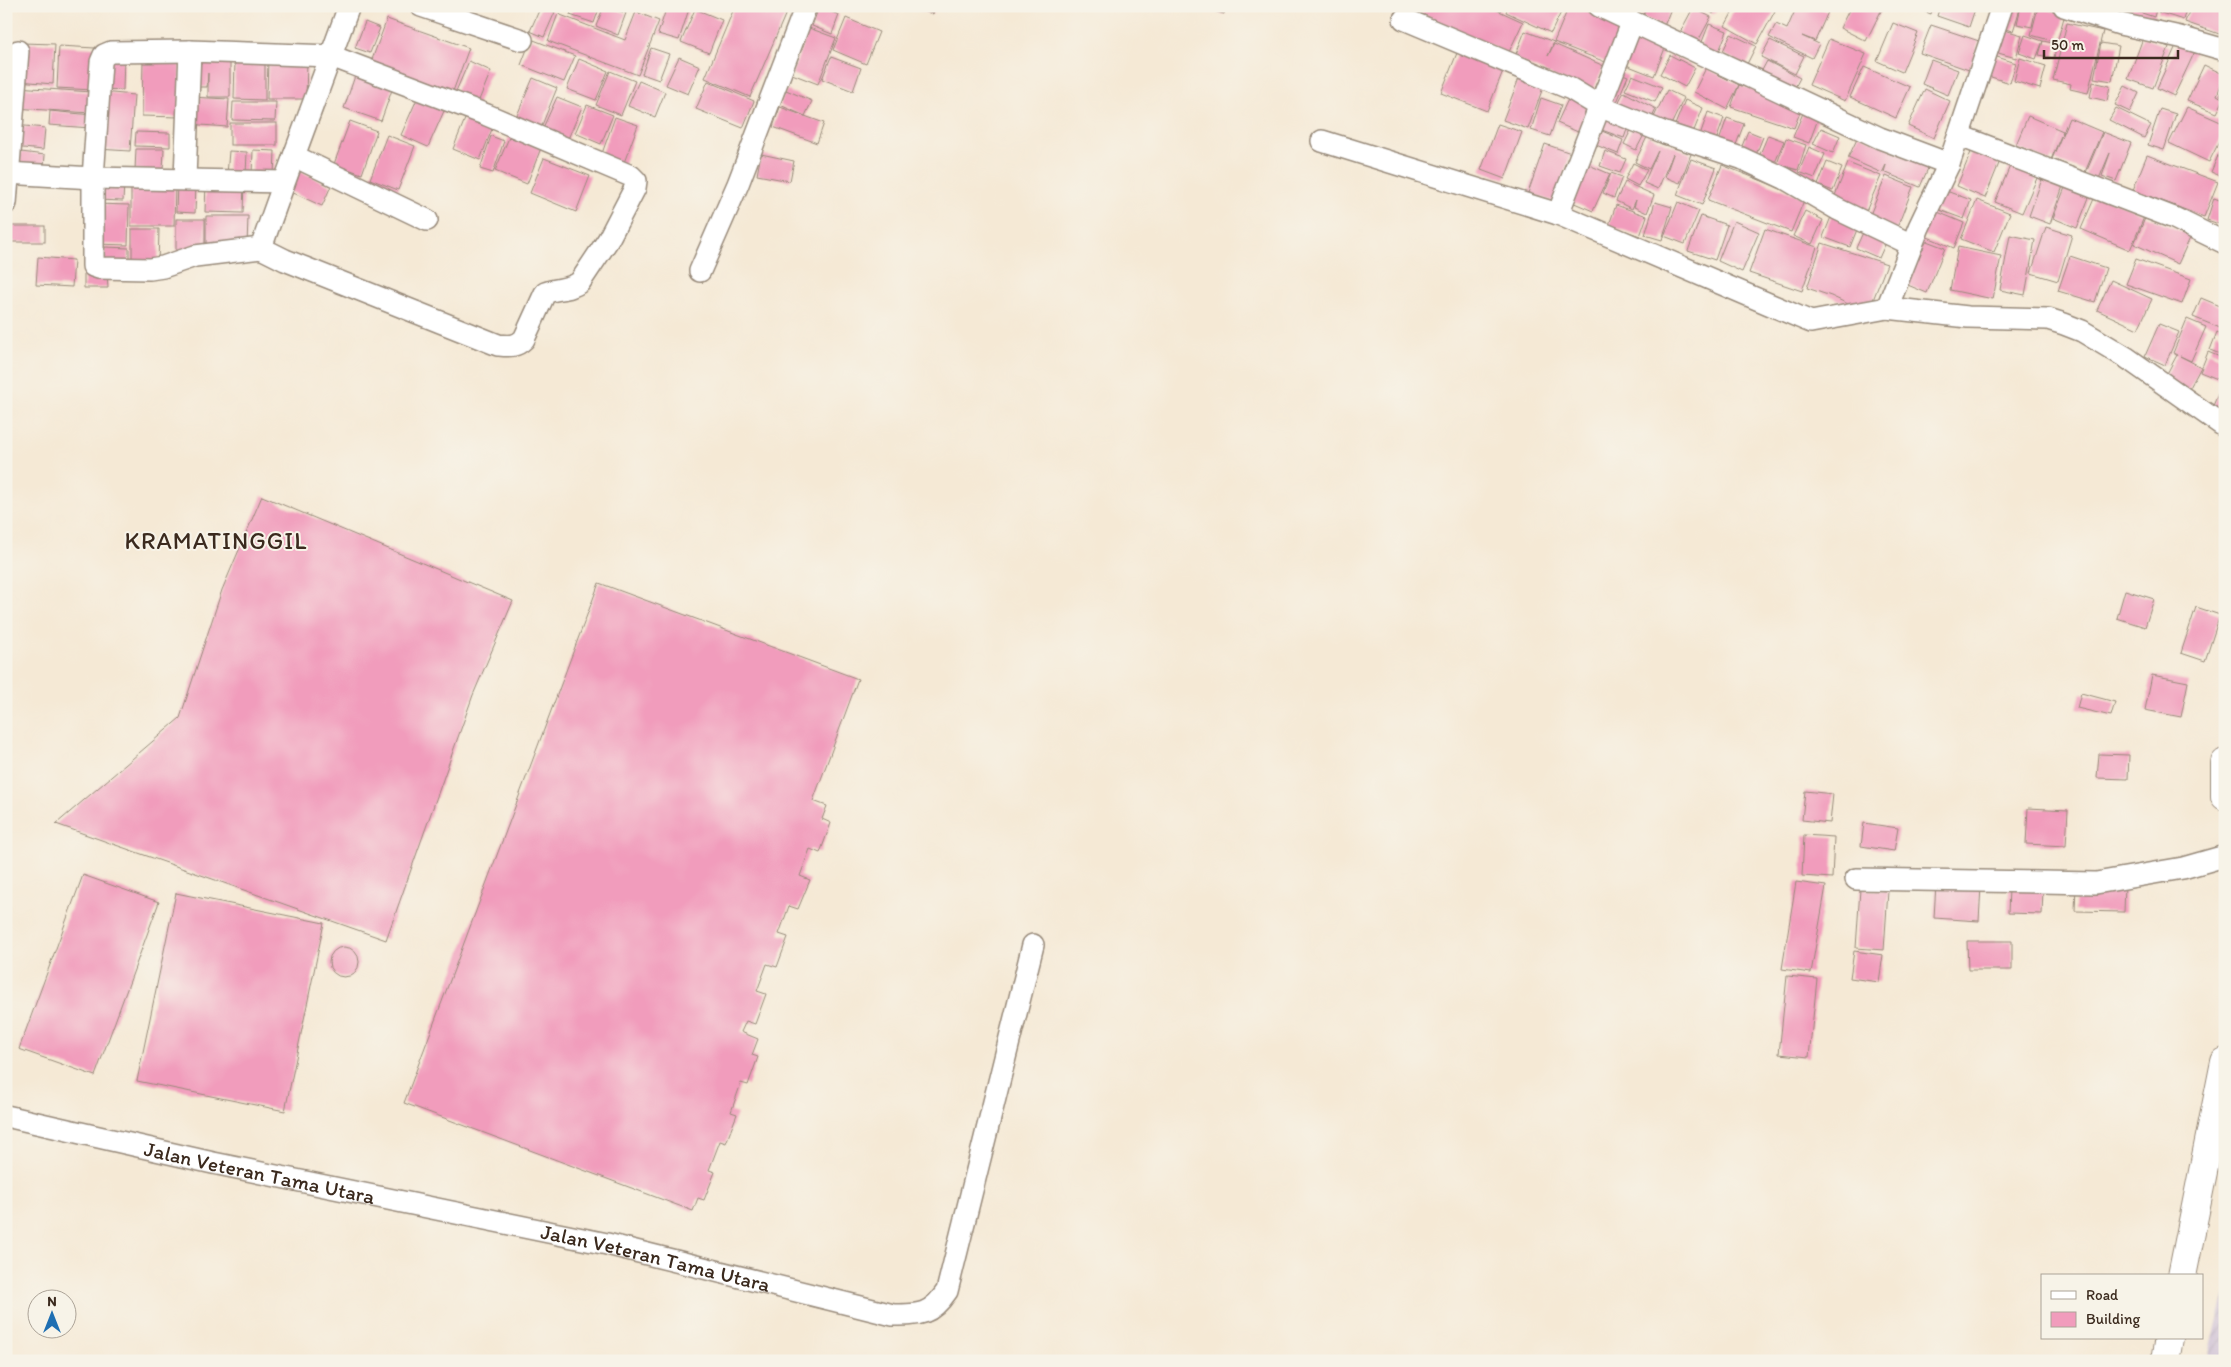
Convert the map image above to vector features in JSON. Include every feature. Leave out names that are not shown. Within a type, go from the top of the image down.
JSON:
[{"type":"main road","points":[[2225,764],[2225,796]]},
{"type":"main road","points":[[2182,1274],[2225,1062]]},
{"type":"main road","points":[[2165,1361],[2169,1340]]},
{"type":"street","points":[[261,248],[349,6]]},
{"type":"street","points":[[421,6],[522,40]]},
{"type":"street","points":[[700,271],[738,184],[806,6]]},
{"type":"street","points":[[1599,6],[1880,138],[1949,164]]},
{"type":"street","points":[[1887,308],[1912,245],[1960,136],[2002,6]]},
{"type":"street","points":[[2064,6],[2120,24],[2180,37],[2225,50]]},
{"type":"street","points":[[1404,20],[1571,89],[1599,106],[1665,133],[1741,158],[1784,178],[1837,209],[1912,245]]},
{"type":"street","points":[[1558,214],[1632,23]]},
{"type":"street","points":[[6,203],[18,51]]},
{"type":"street","points":[[185,178],[190,51]]},
{"type":"street","points":[[190,51],[332,56],[487,115],[631,176],[636,181],[635,188],[608,240],[580,282],[574,286],[554,289],[545,293],[524,339],[518,344],[510,346],[498,345],[312,272],[261,248],[195,256],[150,269],[98,268],[93,266],[93,178],[101,62],[104,55],[111,52],[190,51]]},
{"type":"street","points":[[1960,136],[2174,218],[2225,243]]},
{"type":"street","points":[[1322,140],[1558,214],[1802,319],[1819,322],[1887,308],[1968,316],[2048,320],[2064,324],[2082,331],[2127,358],[2225,427]]},
{"type":"street","points":[[294,156],[427,220]]},
{"type":"street","points":[[8,173],[93,178],[185,178],[284,182]]},
{"type":"street","points":[[1856,879],[2096,883],[2183,868],[2225,856]]},
{"type":"street","name":"Jalan Veteran Tama Utara","points":[[6,1116],[186,1157],[607,1244],[893,1315],[919,1315],[936,1307],[947,1291],[1033,945]]},
{"type":"shaded area","points":[[2225,1294],[2225,1361],[2207,1361]]},
{"type":"building","points":[[541,6],[555,12],[544,37],[530,31]]},
{"type":"building","points":[[573,6],[600,6],[594,23],[570,15]]},
{"type":"building","points":[[604,6],[626,13],[618,35],[596,26]]},
{"type":"building","points":[[667,6],[679,6],[689,9],[679,40],[658,34]]},
{"type":"building","points":[[735,6],[789,6],[750,97],[705,78]]},
{"type":"building","points":[[838,6],[853,6],[851,11]]},
{"type":"building","points":[[912,6],[935,6],[933,14],[912,8]]},
{"type":"building","points":[[1197,6],[1226,6],[1224,14]]},
{"type":"building","points":[[1411,6],[1488,6],[1523,22],[1508,54],[1414,10],[1415,8]]},
{"type":"building","points":[[1491,6],[1503,6],[1500,11]]},
{"type":"building","points":[[1508,6],[1564,6],[1551,33],[1506,12]]},
{"type":"building","points":[[1569,6],[1575,6],[1623,25],[1608,63],[1554,42]]},
{"type":"building","points":[[1614,6],[1641,6],[1636,17]]},
{"type":"building","points":[[1647,6],[1672,6],[1664,26],[1642,17]]},
{"type":"building","points":[[1704,6],[1720,6],[1713,14]]},
{"type":"building","points":[[1736,6],[1767,6],[1775,11],[1757,44],[1725,26]]},
{"type":"building","points":[[1797,6],[1815,6],[1828,12],[1815,41],[1802,36],[1819,44],[1812,58],[1769,37],[1776,24],[1787,29]]},
{"type":"building","points":[[1851,6],[1877,6],[1882,9],[1866,41],[1840,28]]},
{"type":"building","points":[[1911,6],[1933,6],[1931,14]]},
{"type":"building","points":[[1940,6],[1976,6],[1969,27],[1937,16]]},
{"type":"building","points":[[2005,6],[2021,6],[2013,31],[1999,27]]},
{"type":"building","points":[[2021,6],[2036,6],[2032,27],[2017,24]]},
{"type":"building","points":[[2121,6],[2157,6],[2154,17]]},
{"type":"building","points":[[2160,6],[2187,6],[2183,20],[2158,12]]},
{"type":"building","points":[[2191,6],[2225,6],[2225,36],[2185,22]]},
{"type":"building","points":[[819,7],[839,15],[832,34],[812,26]]},
{"type":"building","points":[[2038,7],[2065,14],[2057,42],[2031,35]]},
{"type":"building","points":[[1693,8],[1711,17],[1696,45],[1678,36]]},
{"type":"building","points":[[695,9],[722,20],[709,53],[681,42]]},
{"type":"building","points":[[636,12],[659,21],[638,75],[548,41],[558,14],[625,40]]},
{"type":"building","points":[[846,18],[879,32],[866,64],[833,50]]},
{"type":"building","points":[[387,19],[469,48],[452,94],[370,65]]},
{"type":"building","points":[[365,22],[380,28],[370,53],[355,48]]},
{"type":"building","points":[[1893,23],[1918,33],[1902,72],[1877,61]]},
{"type":"building","points":[[2067,23],[2103,31],[2088,93],[2070,89],[2071,84],[2053,80]]},
{"type":"building","points":[[1709,24],[1727,31],[1716,59],[1698,52]]},
{"type":"building","points":[[1931,25],[1979,41],[1969,70],[1920,53]]},
{"type":"building","points":[[809,28],[836,38],[818,84],[792,74]]},
{"type":"building","points":[[1997,28],[2022,35],[2016,58],[1991,51]]},
{"type":"building","points":[[1635,30],[1667,43],[1654,76],[1621,63]]},
{"type":"building","points":[[1525,31],[1554,42],[1548,56],[1554,44],[1604,66],[1592,93],[1514,59]]},
{"type":"building","points":[[1731,34],[1756,46],[1746,66],[1722,53]]},
{"type":"building","points":[[2025,35],[2043,41],[2036,59],[2019,53]]},
{"type":"building","points":[[2143,38],[2169,47],[2153,88],[2128,79]]},
{"type":"building","points":[[531,39],[575,56],[564,82],[521,65]]},
{"type":"building","points":[[1829,39],[1866,54],[1845,101],[1809,85]]},
{"type":"building","points":[[2179,39],[2197,47],[2174,96],[2157,88]]},
{"type":"building","points":[[1770,40],[1804,56],[1795,74],[1761,57]]},
{"type":"building","points":[[2043,41],[2057,44],[2054,58],[2039,55]]},
{"type":"building","points":[[22,43],[55,44],[53,84],[19,81]]},
{"type":"building","points":[[2101,43],[2119,46],[2112,81],[2094,78]]},
{"type":"building","points":[[59,46],[95,48],[93,90],[57,88]]},
{"type":"building","points":[[651,48],[669,54],[659,80],[642,74]]},
{"type":"building","points":[[1457,53],[1503,71],[1487,111],[1441,93]]},
{"type":"building","points":[[104,55],[124,56],[123,90],[103,89]]},
{"type":"building","points":[[1670,55],[1695,68],[1685,87],[1660,74]]},
{"type":"building","points":[[1994,56],[2016,63],[2010,83],[1988,76]]},
{"type":"building","points":[[679,57],[700,66],[688,94],[666,85]]},
{"type":"building","points":[[831,57],[861,68],[853,91],[822,79]]},
{"type":"building","points":[[143,58],[180,59],[179,117],[142,116]]},
{"type":"building","points":[[2020,58],[2046,66],[2040,89],[2014,81]]},
{"type":"building","points":[[579,59],[608,71],[596,100],[567,89]]},
{"type":"building","points":[[191,60],[230,60],[230,97],[208,97],[208,73],[207,87],[191,87]]},
{"type":"building","points":[[235,60],[265,61],[265,100],[234,99]]},
{"type":"building","points":[[268,60],[307,61],[306,99],[267,99]]},
{"type":"building","points":[[1931,60],[1958,70],[1948,95],[1922,84]]},
{"type":"building","points":[[469,61],[491,71],[477,105],[454,96]]},
{"type":"building","points":[[1767,61],[1800,78],[1792,93],[1759,76]]},
{"type":"building","points":[[2204,65],[2225,75],[2217,95],[2224,99],[2217,113],[2187,101]]},
{"type":"building","points":[[1864,67],[1910,87],[1896,118],[1850,97]]},
{"type":"building","points":[[1706,68],[1739,85],[1727,109],[1694,92]]},
{"type":"building","points":[[610,71],[635,81],[621,115],[596,105]]},
{"type":"building","points":[[1615,71],[1628,76],[1616,104],[1604,99]]},
{"type":"building","points":[[356,73],[393,87],[381,121],[344,108]]},
{"type":"building","points":[[1521,73],[1545,82],[1528,129],[1503,120]]},
{"type":"building","points":[[1632,75],[1662,87],[1655,102],[1625,90]]},
{"type":"building","points":[[533,78],[557,88],[540,130],[515,120]]},
{"type":"building","points":[[639,81],[665,92],[655,117],[628,106]]},
{"type":"building","points":[[708,81],[754,101],[743,128],[696,109]]},
{"type":"building","points":[[2093,82],[2110,86],[2107,101],[2090,97]]},
{"type":"building","points":[[2225,82],[2225,97],[2220,95]]},
{"type":"building","points":[[1739,85],[1802,107],[1794,128],[1731,107]]},
{"type":"building","points":[[2125,86],[2139,93],[2130,112],[2115,105]]},
{"type":"building","points":[[16,87],[92,92],[91,113],[15,108]]},
{"type":"building","points":[[1925,89],[1950,101],[1934,138],[1908,126]]},
{"type":"building","points":[[786,90],[812,101],[805,116],[780,105]]},
{"type":"building","points":[[1667,90],[1684,98],[1671,125],[1654,117]]},
{"type":"building","points":[[102,92],[134,95],[130,151],[97,149]]},
{"type":"building","points":[[1624,92],[1656,109],[1650,122],[1617,105]]},
{"type":"building","points":[[1570,95],[1590,105],[1578,132],[1557,123]]},
{"type":"building","points":[[190,97],[229,99],[227,127],[188,124]]},
{"type":"building","points":[[557,97],[582,107],[567,141],[542,130]]},
{"type":"building","points":[[1541,98],[1561,105],[1550,136],[1531,130]]},
{"type":"building","points":[[417,99],[444,111],[428,147],[401,135]]},
{"type":"building","points":[[1685,100],[1703,108],[1693,133],[1675,125]]},
{"type":"building","points":[[233,102],[276,102],[275,121],[232,120]]},
{"type":"building","points":[[587,105],[613,115],[601,144],[575,133]]},
{"type":"building","points":[[780,107],[824,123],[817,143],[773,127]]},
{"type":"building","points":[[2187,107],[2225,124],[2225,130],[2209,162],[2169,143]]},
{"type":"building","points":[[2116,108],[2151,125],[2144,138],[2109,120]]},
{"type":"building","points":[[2160,109],[2176,114],[2164,150],[2148,145]]},
{"type":"building","points":[[50,111],[92,115],[91,128],[49,125]]},
{"type":"building","points":[[1708,112],[1724,118],[1716,141],[1700,135]]},
{"type":"building","points":[[1803,113],[1818,119],[1809,143],[1793,137]]},
{"type":"building","points":[[467,114],[494,124],[480,160],[453,149]]},
{"type":"building","points":[[1601,114],[1629,124],[1624,138],[1596,128]]},
{"type":"building","points":[[2028,116],[2063,131],[2050,162],[2015,147]]},
{"type":"building","points":[[615,117],[638,125],[622,168],[600,159]]},
{"type":"building","points":[[1727,118],[1744,124],[1734,150],[1718,144]]},
{"type":"building","points":[[2069,118],[2102,132],[2085,172],[2052,159]]},
{"type":"building","points":[[350,121],[377,131],[362,174],[334,164]]},
{"type":"building","points":[[230,123],[277,123],[277,145],[230,145]]},
{"type":"building","points":[[1498,124],[1522,132],[1505,179],[1481,170]]},
{"type":"building","points":[[15,125],[45,128],[43,150],[13,147]]},
{"type":"building","points":[[1633,126],[1645,133],[1636,150],[1624,144]]},
{"type":"building","points":[[1821,128],[1840,136],[1833,153],[1813,144]]},
{"type":"building","points":[[1602,131],[1623,140],[1618,154],[1596,145]]},
{"type":"building","points":[[1748,131],[1763,137],[1755,157],[1740,151]]},
{"type":"building","points":[[136,132],[170,133],[170,147],[135,146]]},
{"type":"building","points":[[2103,132],[2131,143],[2116,181],[2102,176],[2110,153],[2098,181],[2085,175]]},
{"type":"building","points":[[387,135],[415,146],[398,190],[370,179]]},
{"type":"building","points":[[510,135],[541,148],[527,184],[495,171]]},
{"type":"building","points":[[1648,135],[1691,154],[1680,183],[1665,177],[1673,154],[1658,189],[1644,183],[1658,151],[1649,169],[1635,162]]},
{"type":"building","points":[[1768,135],[1784,141],[1774,165],[1758,159]]},
{"type":"building","points":[[1859,135],[1929,166],[1920,187],[1884,172],[1886,165],[1882,173],[1848,158]]},
{"type":"building","points":[[491,136],[504,141],[493,173],[480,169]]},
{"type":"building","points":[[1786,138],[1806,145],[1798,170],[1777,164]]},
{"type":"building","points":[[2225,139],[2225,178],[2211,172]]},
{"type":"building","points":[[1545,144],[1571,153],[1554,202],[1528,193]]},
{"type":"building","points":[[1974,145],[2002,156],[1985,198],[1957,186]]},
{"type":"building","points":[[1809,147],[1825,154],[1815,178],[1799,172]]},
{"type":"building","points":[[136,149],[164,149],[163,171],[135,170]]},
{"type":"building","points":[[253,150],[275,151],[274,175],[252,174]]},
{"type":"building","points":[[229,151],[247,152],[246,175],[227,175]]},
{"type":"building","points":[[1605,151],[1626,159],[1620,173],[1600,166]]},
{"type":"building","points":[[21,152],[45,155],[44,167],[20,164]]},
{"type":"building","points":[[761,154],[794,161],[790,181],[757,175]]},
{"type":"building","points":[[2147,155],[2218,182],[2204,217],[2133,190]]},
{"type":"building","points":[[544,158],[590,176],[576,212],[530,193]]},
{"type":"building","points":[[1691,159],[1716,168],[1702,205],[1677,195]]},
{"type":"building","points":[[1582,162],[1610,174],[1593,211],[1565,199]]},
{"type":"building","points":[[1827,162],[1842,168],[1833,191],[1818,185]]},
{"type":"building","points":[[1633,163],[1647,170],[1638,186],[1625,179]]},
{"type":"building","points":[[1848,163],[1881,176],[1864,216],[1832,203]]},
{"type":"building","points":[[1722,165],[1805,198],[1791,232],[1708,200]]},
{"type":"building","points":[[2010,166],[2037,178],[2022,213],[1995,202]]},
{"type":"building","points":[[296,169],[331,186],[322,206],[287,190]]},
{"type":"building","points":[[1611,173],[1622,177],[1614,198],[1603,193]]},
{"type":"building","points":[[1886,176],[1913,187],[1895,233],[1867,222]]},
{"type":"building","points":[[2042,179],[2063,186],[2050,224],[2029,216]]},
{"type":"building","points":[[97,181],[124,183],[123,201],[96,200]]},
{"type":"building","points":[[206,181],[244,182],[243,213],[205,212]]},
{"type":"building","points":[[1625,182],[1654,195],[1647,213],[1634,207],[1636,200],[1632,209],[1616,201]]},
{"type":"building","points":[[131,183],[175,184],[174,226],[131,226]]},
{"type":"building","points":[[177,183],[196,184],[195,213],[176,212]]},
{"type":"building","points":[[2066,185],[2090,195],[2077,228],[2053,218]]},
{"type":"building","points":[[1938,188],[1971,200],[1964,219],[1931,207]]},
{"type":"building","points":[[2096,194],[2145,215],[2130,250],[2081,229]]},
{"type":"building","points":[[2214,198],[2225,202],[2225,226],[2207,220]]},
{"type":"building","points":[[1977,200],[2010,213],[1994,252],[1961,239]]},
{"type":"building","points":[[1655,202],[1672,207],[1662,240],[1645,235]]},
{"type":"building","points":[[1678,202],[1699,211],[1685,244],[1664,236]]},
{"type":"building","points":[[96,204],[129,205],[128,245],[95,244]]},
{"type":"building","points":[[1616,205],[1647,216],[1640,236],[1609,225]]},
{"type":"building","points":[[1928,208],[1964,223],[1954,248],[1918,233]]},
{"type":"building","points":[[1805,211],[1823,220],[1812,244],[1793,236]]},
{"type":"building","points":[[1833,212],[1860,222],[1850,247],[1823,237]]},
{"type":"building","points":[[206,216],[248,216],[247,246],[206,245]]},
{"type":"building","points":[[1701,216],[1727,225],[1715,260],[1688,251]]},
{"type":"building","points":[[2146,216],[2191,236],[2178,264],[2134,244]]},
{"type":"building","points":[[176,219],[205,219],[205,251],[176,251]]},
{"type":"building","points":[[1734,221],[1759,232],[1742,272],[1718,261]]},
{"type":"building","points":[[9,226],[45,226],[45,242],[9,242]]},
{"type":"building","points":[[2046,227],[2072,235],[2058,281],[2031,273]]},
{"type":"building","points":[[1865,228],[1888,238],[1879,258],[1856,248]]},
{"type":"building","points":[[132,229],[159,229],[158,266],[132,267]]},
{"type":"building","points":[[1765,229],[1817,247],[1802,291],[1749,273]]},
{"type":"building","points":[[2010,235],[2035,240],[2025,295],[2000,290]]},
{"type":"building","points":[[1916,237],[1945,248],[1927,293],[1898,281]]},
{"type":"building","points":[[1822,243],[1887,264],[1873,300],[1848,304],[1807,288]]},
{"type":"building","points":[[105,247],[129,248],[129,267],[104,266]]},
{"type":"building","points":[[1958,247],[2001,256],[1993,299],[1950,290]]},
{"type":"building","points":[[2070,256],[2106,268],[2095,302],[2058,291]]},
{"type":"building","points":[[38,257],[74,260],[72,287],[36,285]]},
{"type":"building","points":[[2136,259],[2191,279],[2182,304],[2126,284]]},
{"type":"building","points":[[84,272],[107,272],[108,288],[84,288]]},
{"type":"building","points":[[2111,280],[2152,299],[2138,329],[2097,310]]},
{"type":"building","points":[[2201,298],[2225,308],[2225,330],[2193,317]]},
{"type":"building","points":[[2187,319],[2206,327],[2191,361],[2180,356],[2201,367],[2187,393],[2163,381],[2177,355],[2173,353]]},
{"type":"building","points":[[2159,324],[2179,332],[2165,365],[2145,356]]},
{"type":"building","points":[[2217,332],[2225,336],[2225,356],[2210,350]]},
{"type":"building","points":[[2208,352],[2225,359],[2225,382],[2200,372]]},
{"type":"building","points":[[2222,385],[2225,386],[2225,414],[2212,408]]},
{"type":"building","points":[[262,496],[513,601],[473,695],[386,940],[56,824],[180,718],[222,590]]},
{"type":"building","points":[[599,583],[858,679],[813,801],[827,806],[822,819],[831,823],[820,853],[810,849],[800,876],[810,880],[798,909],[789,906],[779,934],[788,937],[777,967],[767,964],[757,991],[766,994],[755,1024],[746,1021],[741,1032],[758,1039],[752,1055],[758,1057],[748,1085],[741,1083],[731,1112],[737,1114],[726,1143],[720,1141],[709,1170],[715,1172],[704,1200],[698,1198],[693,1211],[404,1103]]},
{"type":"building","points":[[2125,590],[2154,599],[2145,627],[2117,618]]},
{"type":"building","points":[[2196,607],[2220,615],[2205,661],[2181,653]]},
{"type":"building","points":[[2152,675],[2188,682],[2181,717],[2145,710]]},
{"type":"building","points":[[2081,693],[2115,702],[2111,716],[2077,708]]},
{"type":"building","points":[[2099,754],[2129,755],[2128,779],[2097,778]]},
{"type":"building","points":[[1805,791],[1833,794],[1830,823],[1802,820]]},
{"type":"building","points":[[2028,808],[2068,810],[2066,846],[2026,844]]},
{"type":"building","points":[[1864,823],[1898,828],[1894,851],[1861,846]]},
{"type":"building","points":[[1804,835],[1834,837],[1832,878],[1802,876]]},
{"type":"building","points":[[83,875],[159,902],[95,1076],[19,1049]]},
{"type":"building","points":[[1796,882],[1826,886],[1811,973],[1782,969]]},
{"type":"building","points":[[1936,883],[1981,886],[1979,921],[1934,918]]},
{"type":"building","points":[[2076,883],[2125,884],[2124,912],[2075,911]]},
{"type":"building","points":[[2009,888],[2043,889],[2042,914],[2008,913]]},
{"type":"building","points":[[1860,889],[1888,891],[1884,950],[1856,948]]},
{"type":"building","points":[[176,893],[324,923],[285,1111],[137,1081]]},
{"type":"building","points":[[1967,941],[2012,941],[2012,970],[1968,970]]},
{"type":"building","points":[[344,947],[355,951],[359,962],[355,973],[344,977],[333,973],[329,962],[333,951]]},
{"type":"building","points":[[1854,951],[1883,955],[1879,982],[1850,978]]},
{"type":"building","points":[[1787,976],[1817,979],[1809,1057],[1779,1054]]},
{"type":"district","name":"KRAMATINGGIL","points":[[216,540]]}]
